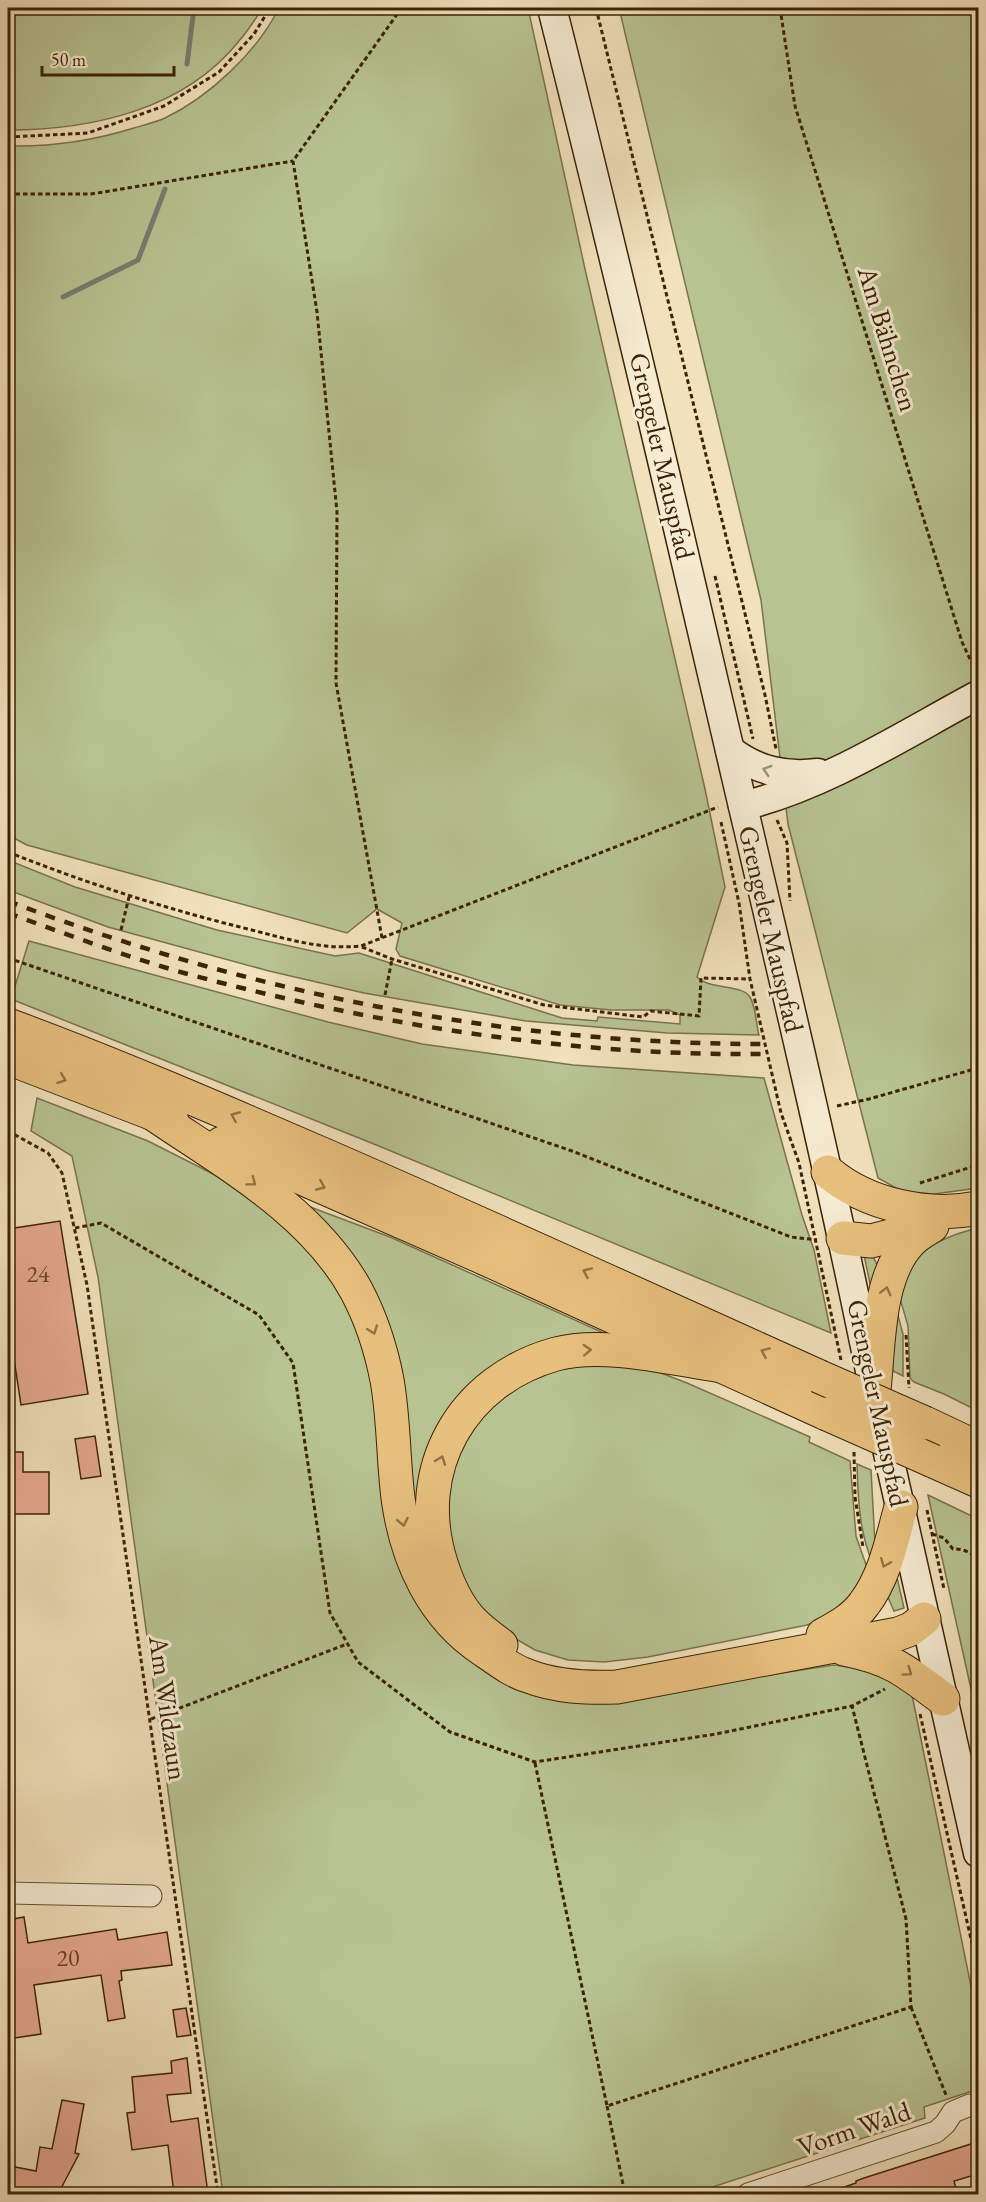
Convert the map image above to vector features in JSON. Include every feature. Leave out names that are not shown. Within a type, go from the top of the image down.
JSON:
[{"type":"highway","points":[[8,1026],[77,1051],[202,1102],[830,1372],[925,1423],[978,1448]]},
{"type":"highway","points":[[8,1058],[152,1113],[484,1258],[978,1481]]},
{"type":"highway","points":[[152,1113],[241,1173],[296,1216],[340,1264],[356,1290],[377,1339],[385,1371],[398,1498],[412,1558],[437,1605],[475,1645],[526,1676],[586,1688],[617,1687],[649,1682],[828,1641],[893,1662],[943,1699]]},
{"type":"highway","points":[[828,1172],[846,1185],[873,1198],[898,1206],[974,1209]]},
{"type":"highway","points":[[829,1239],[875,1220],[925,1207]]},
{"type":"highway","points":[[874,1390],[883,1307],[892,1270],[896,1260],[910,1242],[925,1207]]},
{"type":"highway","points":[[722,1366],[623,1351],[587,1349],[556,1354],[521,1367],[489,1388],[468,1408],[453,1430],[440,1458],[435,1476],[432,1519],[436,1547],[444,1572],[455,1596],[470,1619],[506,1649],[528,1661],[551,1670],[596,1676],[650,1670],[828,1641],[898,1634],[924,1619]]},
{"type":"highway","points":[[828,1641],[865,1604],[887,1558],[901,1507]]},
{"type":"main road","name":"Grengeler Mauspfad","points":[[552,8],[612,242],[730,750],[727,810],[828,1172],[829,1239],[874,1390],[978,1853]]},
{"type":"main road","points":[[727,810],[784,794],[837,770],[978,695]]},
{"type":"main road","points":[[730,750],[748,762],[778,773],[796,775],[837,770]]},
{"type":"street","points":[[8,1893],[151,1896]]},
{"type":"street","name":"Vorm Wald","points":[[748,2194],[936,2132],[961,2108]]},
{"type":"path","points":[[8,137],[88,133],[164,106],[219,72],[254,34],[270,8]]},
{"type":"path","points":[[382,938],[336,683],[337,512],[317,312],[293,161],[398,13],[398,8]]},
{"type":"path","points":[[596,8],[765,695],[778,759]]},
{"type":"path","name":"Am Bähnchen","points":[[780,8],[795,106],[962,642],[978,676]]},
{"type":"path","points":[[8,194],[91,194],[293,161]]},
{"type":"path","points":[[8,852],[129,896],[217,921],[336,949],[361,946],[727,810],[750,979],[781,1113],[829,1239],[830,1372]]},
{"type":"path","points":[[121,930],[129,896]]},
{"type":"path","points":[[361,946],[392,959],[544,1005],[642,1017],[651,1011],[699,1016],[701,978],[750,979]]},
{"type":"path","points":[[8,958],[572,1151],[791,1237],[829,1239]]},
{"type":"path","points":[[385,995],[392,959]]},
{"type":"path","points":[[837,1106],[978,1068]]},
{"type":"path","name":"Am Wildzaun","points":[[8,1131],[48,1153],[62,1173],[87,1285],[218,2194]]},
{"type":"path","points":[[925,1207],[978,1165]]},
{"type":"path","points":[[854,1443],[858,1523],[864,1551],[877,1581]]},
{"type":"path","points":[[932,1534],[944,1538],[953,1549],[973,1554],[978,1562]]},
{"type":"path","points":[[151,1719],[347,1644]]},
{"type":"path","points":[[911,1675],[978,1970]]},
{"type":"path","points":[[852,1706],[906,1919],[912,2007],[961,2108]]},
{"type":"path","points":[[535,1762],[625,2194]]},
{"type":"path","points":[[607,2106],[912,2007]]},
{"type":"green space","points":[[8,8],[263,8],[242,37],[217,65],[191,84],[164,99],[103,120],[71,126],[8,130]]},
{"type":"green space","points":[[279,8],[528,8],[585,269],[705,789],[725,887],[697,977],[710,984],[746,993],[754,1006],[759,1035],[667,1033],[526,1021],[364,993],[269,971],[108,927],[8,890],[8,860],[75,887],[217,930],[335,956],[359,953],[562,1018],[597,1021],[598,1017],[680,1024],[680,1015],[669,1010],[611,1010],[560,1005],[400,956],[396,949],[402,923],[377,909],[347,933],[27,845],[8,835],[8,146],[87,140],[165,118],[215,86],[230,72],[258,41]]},
{"type":"green space","points":[[619,8],[978,8],[978,1188],[912,1197],[878,1178],[788,824],[761,600]]},
{"type":"green space","points":[[29,941],[328,1022],[422,1044],[573,1065],[764,1078],[814,1250],[831,1333],[369,1142],[11,999]]},
{"type":"green space","points":[[37,1098],[148,1141],[217,1176],[263,1207],[322,1264],[354,1317],[446,1636],[620,1698],[834,1665],[908,1675],[978,2021],[978,2089],[924,2107],[925,2118],[691,2194],[223,2194],[98,1277],[72,1156],[31,1131]]},
{"type":"green space","points":[[289,1199],[390,1237],[626,1343],[469,1398],[424,1572],[398,1402]]},
{"type":"green space","points":[[978,1228],[978,1411],[914,1382],[910,1378],[908,1326],[899,1295],[902,1269],[937,1243]]},
{"type":"green space","points":[[869,1248],[881,1273],[873,1298],[863,1250]]},
{"type":"green space","points":[[896,1308],[903,1334],[903,1376],[893,1371],[891,1342]]},
{"type":"green space","points":[[569,1365],[637,1367],[661,1373],[810,1437],[809,1442],[850,1461],[856,1536],[870,1576],[843,1605],[827,1616],[807,1625],[648,1657],[604,1662],[568,1660],[535,1650],[502,1631],[472,1601],[450,1551],[447,1490],[465,1437],[508,1390]]},
{"type":"green space","points":[[857,1464],[871,1470],[875,1544],[873,1564],[862,1527]]},
{"type":"green space","points":[[928,1495],[978,1519],[978,1716],[971,1689]]},
{"type":"green space","points":[[893,1560],[904,1608],[894,1611],[883,1586]]},
{"type":"building","points":[[60,1221],[88,1394],[21,1405],[8,1319],[8,1229]]},
{"type":"building","points":[[95,1436],[101,1476],[81,1479],[75,1439]]},
{"type":"building","points":[[8,1452],[23,1452],[23,1472],[49,1472],[49,1514],[8,1514]]},
{"type":"building","points":[[24,1917],[28,1943],[116,1929],[118,1940],[167,1932],[172,1965],[121,1971],[122,1980],[119,1981],[125,2018],[108,2021],[101,1975],[34,1985],[41,2034],[8,2039],[8,1920]]},
{"type":"building","points":[[186,2008],[191,2035],[177,2037],[173,2010]]},
{"type":"building","points":[[187,2058],[191,2093],[167,2095],[171,2122],[198,2118],[208,2194],[174,2194],[168,2145],[132,2150],[127,2113],[135,2112],[132,2077],[172,2073],[171,2061]]},
{"type":"building","points":[[62,2100],[84,2104],[75,2153],[79,2154],[58,2194],[8,2194],[10,2166],[36,2171],[40,2147],[52,2149]]},
{"type":"building","points":[[974,2143],[978,2174],[954,2181],[956,2189],[939,2194],[937,2189],[919,2194],[830,2194],[830,2192],[864,2178]]},
{"type":"waterway","points":[[187,64],[194,8]]},
{"type":"waterway","points":[[63,297],[138,260],[165,189]]},
{"type":"railway","points":[[8,901],[190,962],[378,1007],[473,1023],[569,1034],[665,1042],[761,1044]]},
{"type":"railway","points":[[8,913],[184,973],[398,1022],[544,1043],[690,1053],[763,1054]]}]
